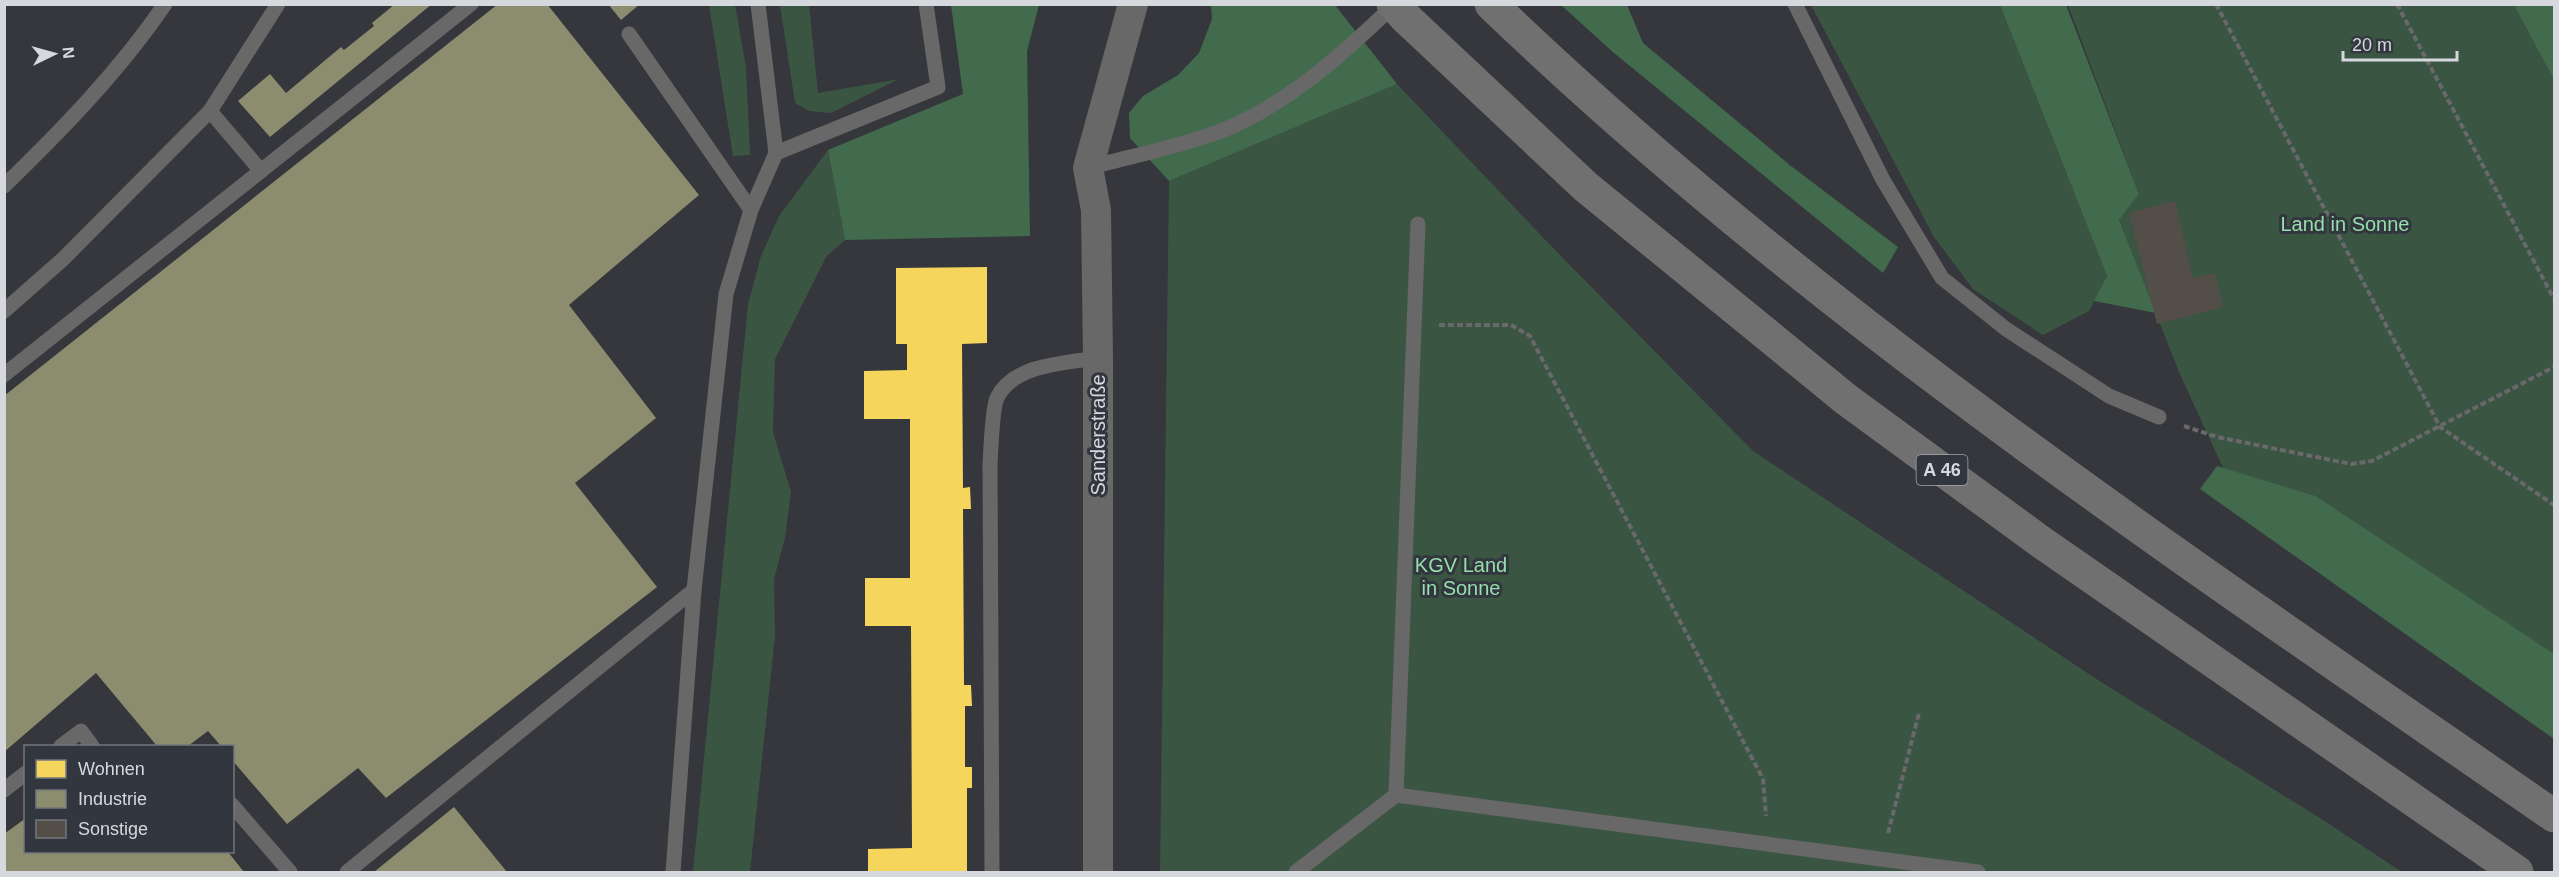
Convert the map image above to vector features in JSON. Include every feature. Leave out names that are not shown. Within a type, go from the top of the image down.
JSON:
[{"type":"highway","points":[[1491,4],[1632,136],[1878,337],[2079,484],[2554,816]]},
{"type":"highway","name":"A 46","points":[[1398,9],[1586,187],[1847,400],[2041,542],[2517,873]]},
{"type":"street","name":"Sanderstraße","points":[[1098,873],[1096,210],[1088,168],[1133,4]]},
{"type":"lane","points":[[4,186],[52,139],[147,31],[165,4]]},
{"type":"lane","points":[[4,311],[63,259],[210,111],[278,4]]},
{"type":"lane","points":[[4,375],[471,4]]},
{"type":"lane","points":[[673,873],[694,590],[726,294],[752,210],[776,153],[758,4]]},
{"type":"lane","points":[[776,153],[938,87],[926,4]]},
{"type":"lane","points":[[1795,4],[1883,180],[1942,278],[2006,329],[2109,396],[2159,417]]},
{"type":"lane","points":[[1088,168],[1230,126],[1286,96],[1398,9]]},
{"type":"lane","points":[[629,34],[752,210]]},
{"type":"lane","points":[[210,111],[261,171]]},
{"type":"lane","points":[[1396,795],[1418,224]]},
{"type":"lane","points":[[992,873],[990,464],[996,399],[1011,381],[1036,368],[1098,358]]},
{"type":"lane","points":[[347,873],[694,590]]},
{"type":"lane","points":[[64,745],[81,731],[91,745]]},
{"type":"lane","points":[[4,790],[24,775]]},
{"type":"lane","points":[[1296,873],[1396,795],[1978,873]]},
{"type":"lane","points":[[234,807],[290,873]]},
{"type":"path","points":[[2216,4],[2440,427],[2554,505]]},
{"type":"path","points":[[2397,4],[2554,299]]},
{"type":"path","points":[[1415,326],[1511,325],[1530,336],[1763,779],[1768,846]]},
{"type":"path","points":[[2159,417],[2217,437],[2351,464],[2372,461],[2554,367]]},
{"type":"path","points":[[1881,860],[1919,713]]},
{"type":"green space","points":[[709,5],[735,5],[746,67],[750,155],[733,156]]},
{"type":"green space","points":[[780,5],[809,5],[818,93],[899,79],[831,113],[809,111],[795,103]]},
{"type":"green space","points":[[951,5],[1039,5],[1027,51],[1030,236],[845,240],[828,150],[963,94]]},
{"type":"green space","points":[[1211,5],[1335,5],[1397,84],[1169,181],[1130,138],[1129,113],[1143,96],[1178,75],[1199,53],[1212,19]]},
{"type":"green space","points":[[1561,5],[1627,5],[1643,43],[1791,166],[1898,247],[1883,273],[1614,53]]},
{"type":"green space","points":[[1811,5],[2000,5],[2107,276],[2089,311],[2043,335],[1973,289],[1934,237]]},
{"type":"green space","points":[[2000,5],[2066,5],[2139,194],[2119,220],[2156,313],[2094,301],[2107,276]]},
{"type":"green space","name":"Land in Sonne","points":[[2068,5],[2514,5],[2554,80],[2554,655],[2316,496],[2223,468],[2179,372],[2119,220],[2139,194]]},
{"type":"green space","points":[[2514,5],[2554,5],[2554,80]]},
{"type":"green space","name":"KGV Land in Sonne","points":[[1397,84],[1554,249],[1753,451],[2101,682],[2320,818],[2402,872],[1160,872],[1169,181]]},
{"type":"green space","points":[[828,150],[845,240],[826,257],[775,359],[773,432],[791,492],[785,538],[774,579],[775,636],[750,872],[693,872],[748,304],[761,256],[779,216]]},
{"type":"green space","points":[[2217,466],[2316,496],[2554,654],[2554,739],[2200,489]]},
{"type":"building: Wohnen","points":[[987,267],[987,343],[962,344],[963,488],[970,487],[971,509],[963,509],[964,685],[971,685],[972,706],[965,706],[965,767],[972,767],[972,788],[967,788],[967,872],[868,872],[868,849],[912,848],[911,626],[865,626],[865,578],[910,578],[910,419],[864,419],[864,371],[907,370],[907,344],[896,344],[896,268]]},
{"type":"building: Industrie","points":[[395,4],[432,4],[270,137],[238,101],[270,74],[286,93],[341,47],[344,50],[374,26],[372,23]]},
{"type":"building: Industrie","points":[[498,4],[547,4],[699,195],[569,305],[656,418],[575,483],[657,587],[386,798],[358,768],[287,824],[234,762],[234,745],[220,745],[208,731],[189,745],[156,745],[96,673],[4,752],[4,396]]},
{"type":"building: Industrie","points":[[608,4],[640,4],[621,20]]},
{"type":"building: Industrie","points":[[454,807],[507,872],[374,872]]},
{"type":"building: Industrie","points":[[24,819],[24,853],[229,853],[244,872],[4,872],[4,834]]},
{"type":"building: Sonstige","points":[[2175,201],[2193,278],[2215,273],[2223,307],[2157,324],[2129,213]]}]
